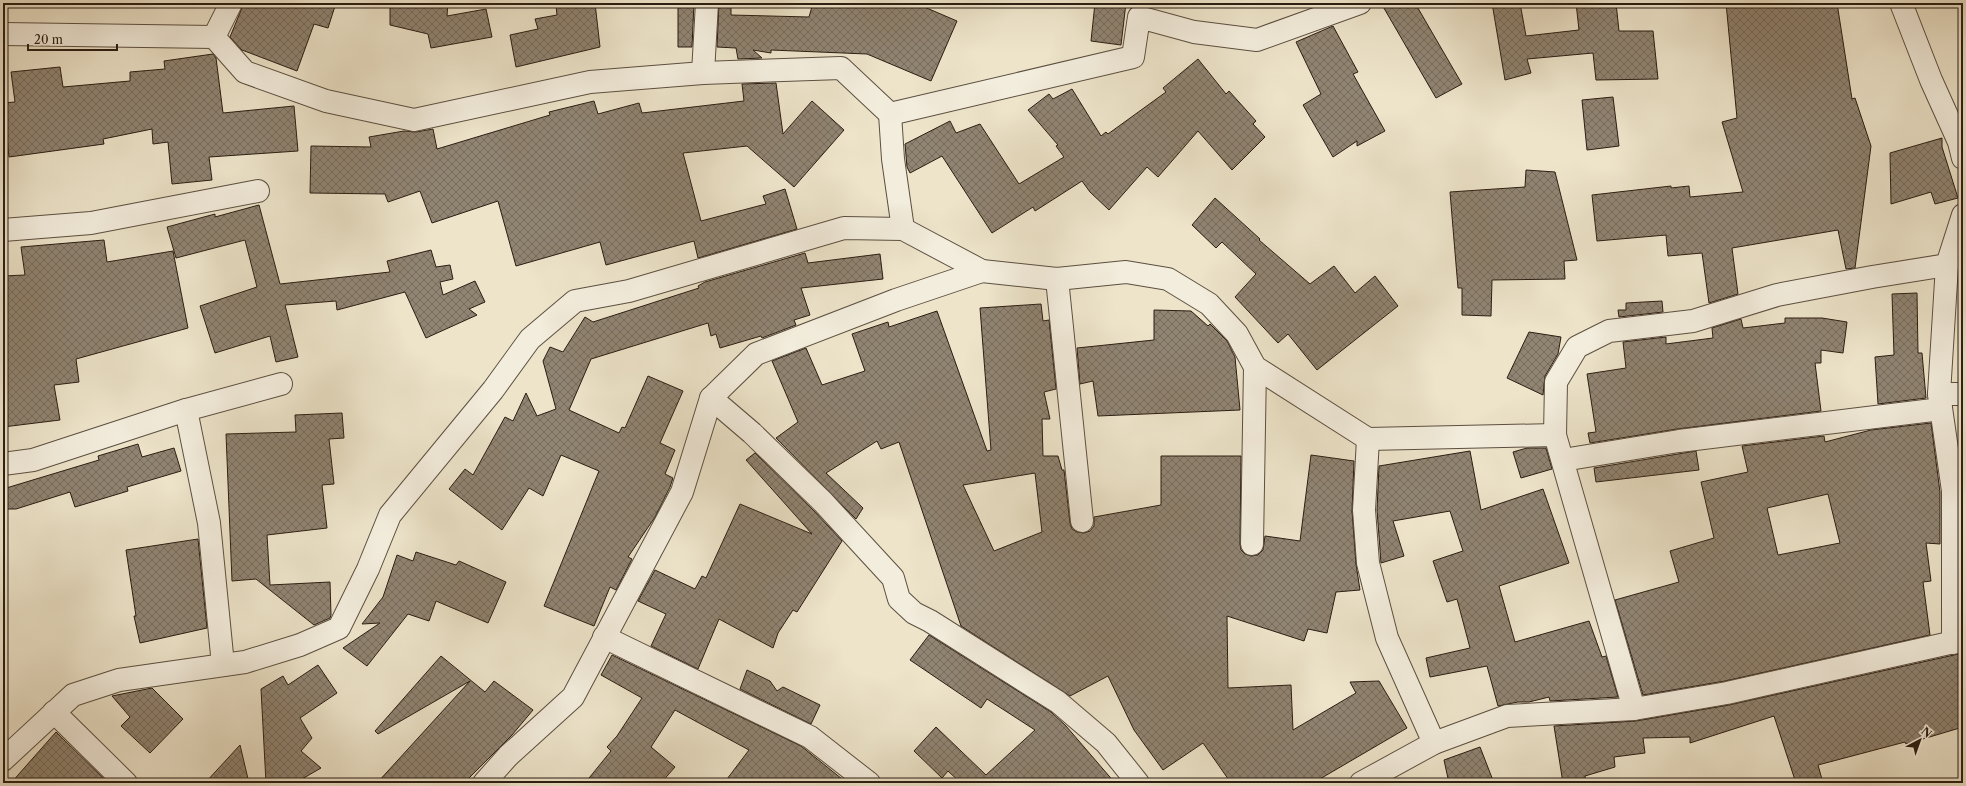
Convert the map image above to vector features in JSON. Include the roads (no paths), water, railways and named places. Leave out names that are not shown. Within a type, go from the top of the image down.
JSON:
[{"type":"street","points":[[214,37],[230,3]]},
{"type":"street","points":[[703,73],[708,3]]},
{"type":"street","points":[[890,114],[1133,57],[1139,17],[1194,32],[1257,40],[1360,3]]},
{"type":"street","points":[[1904,4],[1931,80],[1959,142],[1963,158]]},
{"type":"street","points":[[3,34],[214,37],[245,72],[326,100],[414,120],[590,82],[703,73],[840,68],[890,114],[893,159],[903,229]]},
{"type":"street","points":[[3,230],[91,223],[258,191]]},
{"type":"street","points":[[1361,783],[1434,743],[1507,716],[1634,709],[1727,693],[1958,642],[1953,491],[1940,401],[1947,266],[1963,215]]},
{"type":"street","points":[[3,760],[73,695],[118,680],[246,662],[300,645],[339,628],[368,569],[390,515],[493,390],[530,339],[575,302],[629,291],[844,228],[903,229],[982,271],[1057,279],[1126,272],[1168,279],[1209,304],[1237,334],[1255,367],[1368,438],[1555,435]]},
{"type":"street","points":[[1634,709],[1555,435],[1556,382],[1577,347],[1609,331],[1693,321],[1777,295],[1872,277],[1947,266]]},
{"type":"street","points":[[484,783],[508,756],[573,697],[682,492],[711,398],[756,354],[896,300],[982,271]]},
{"type":"street","points":[[1057,279],[1082,521]]},
{"type":"street","points":[[1252,544],[1255,367]]},
{"type":"street","points":[[3,464],[33,460],[186,410],[281,384]]},
{"type":"street","points":[[1563,460],[1940,401],[1963,394]]},
{"type":"street","points":[[711,398],[752,433],[823,502],[892,578],[899,599],[914,613],[930,621],[1058,702],[1106,743],[1138,783]]},
{"type":"street","points":[[186,410],[209,523],[223,665]]},
{"type":"street","points":[[1368,438],[1364,510],[1368,563],[1387,638],[1434,743]]},
{"type":"street","points":[[604,637],[810,737],[869,783]]},
{"type":"street","points":[[54,712],[126,783]]}]
